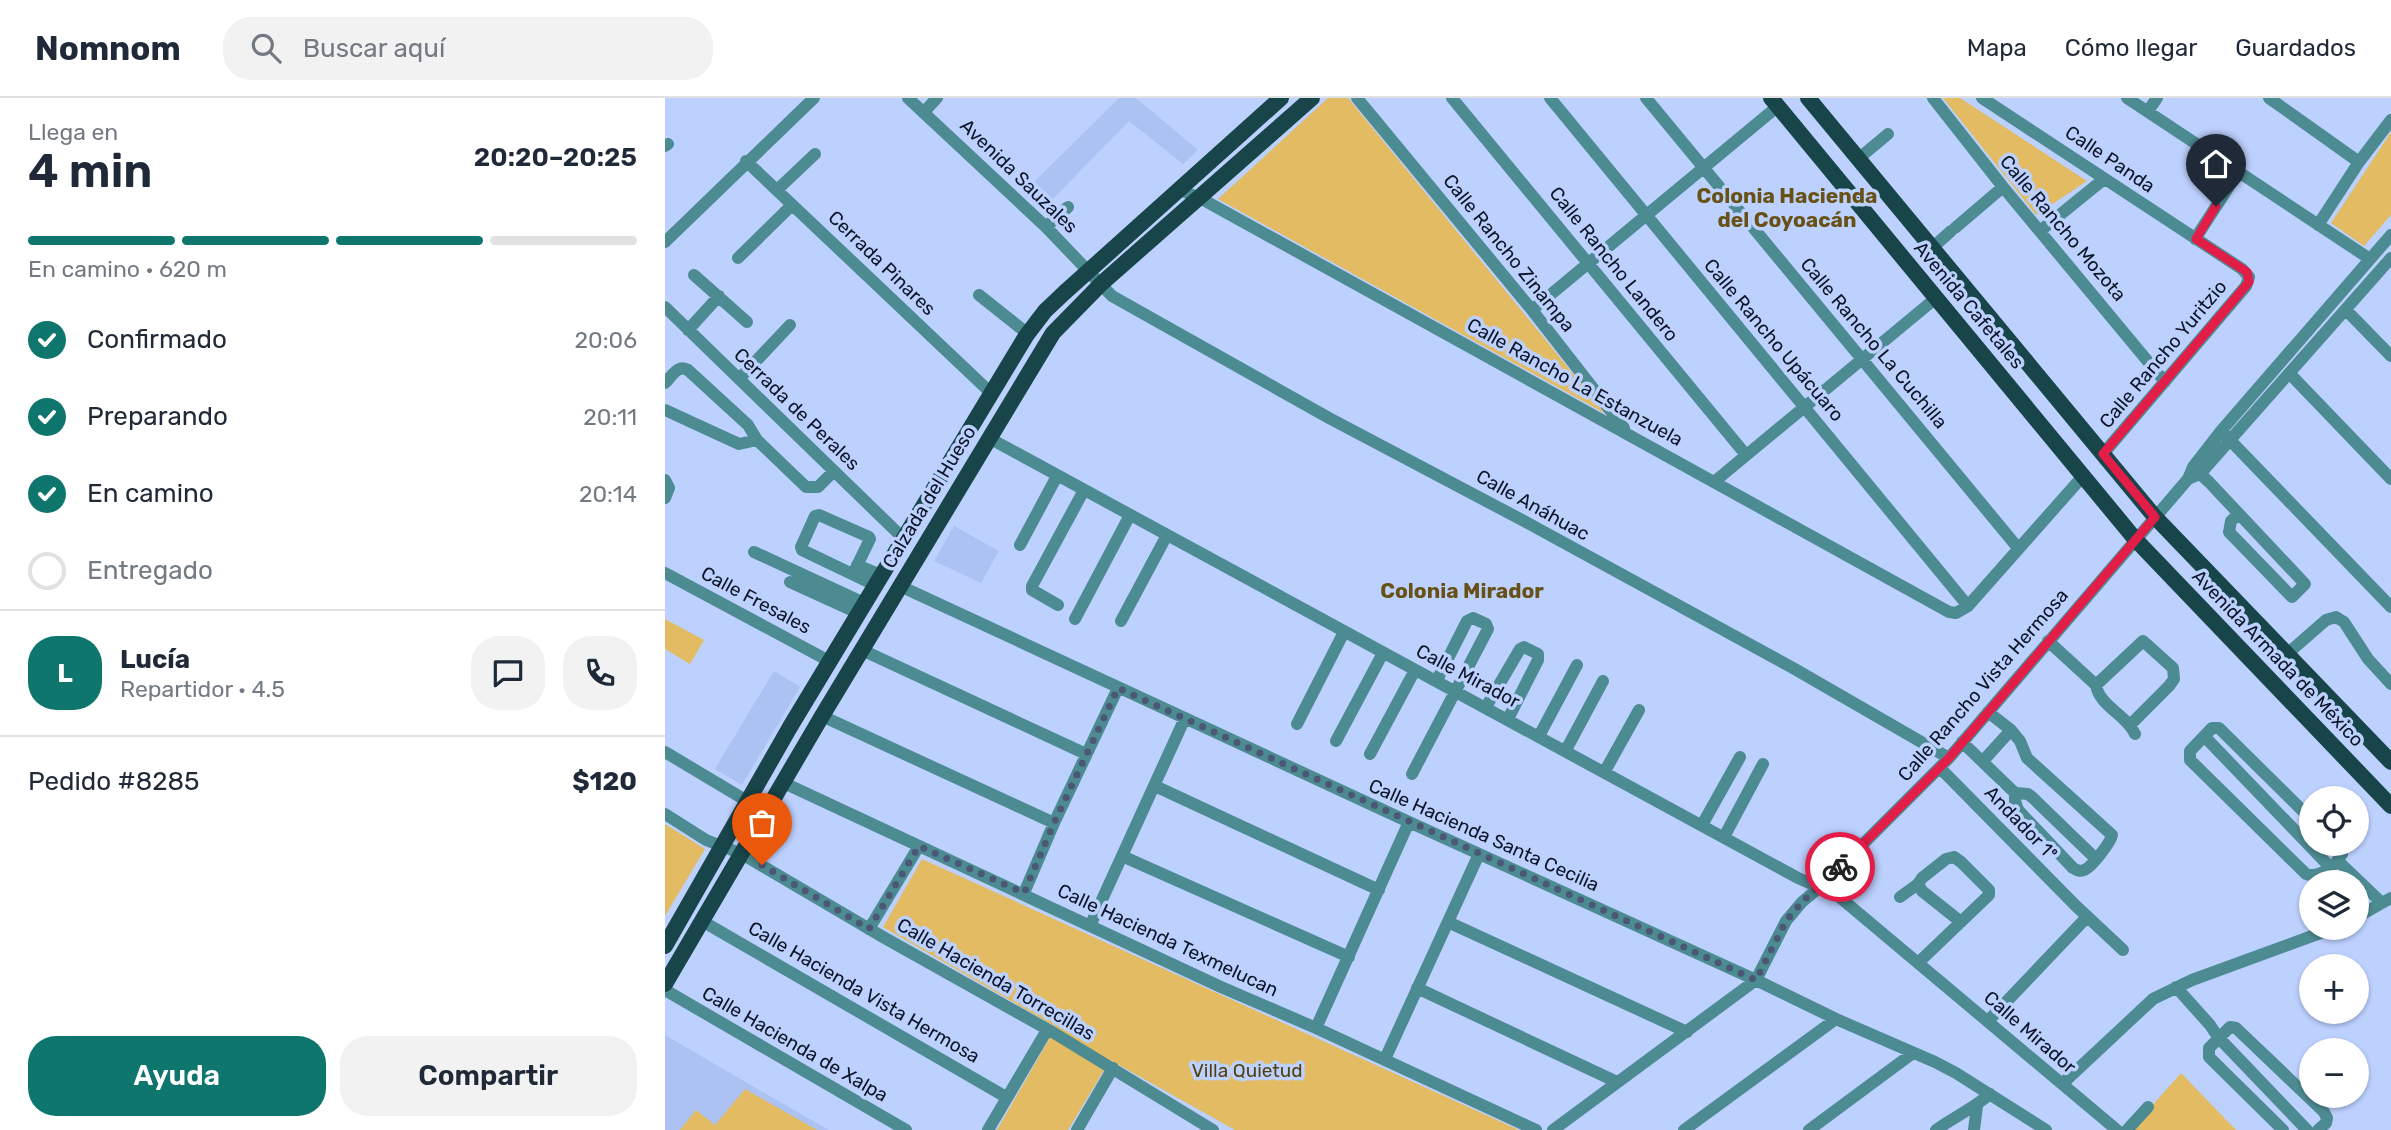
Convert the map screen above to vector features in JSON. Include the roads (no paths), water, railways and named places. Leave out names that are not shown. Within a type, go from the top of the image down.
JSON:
[{"type":"main road","name":"Calzada del Hueso","points":[[665,984],[822,716],[1053,333],[1096,277],[1180,190],[1281,98]]},
{"type":"main road","name":"Calzada del Hueso","points":[[665,946],[829,661],[1027,334],[1045,311],[1096,277],[1200,198],[1312,98]]},
{"type":"main road","name":"Avenida Cafetales","points":[[1808,98],[2155,517]]},
{"type":"main road","name":"Avenida Cafetales","points":[[1774,102],[2135,539]]},
{"type":"main road","name":"Avenida Armada de México","points":[[2155,517],[2391,762]]},
{"type":"main road","name":"Avenida Armada de México","points":[[2135,539],[2391,806]]},
{"type":"street","points":[[665,242],[814,98]]},
{"type":"street","points":[[923,112],[937,98]]},
{"type":"street","name":"Calle Rancho Zinampa","points":[[1357,98],[1532,310],[1629,433]]},
{"type":"street","name":"Calle Rancho Landero","points":[[1452,98],[1746,456]]},
{"type":"street","name":"Calle Rancho Upácuaro","points":[[1550,98],[1968,606]]},
{"type":"street","name":"Calle Rancho La Cuchilla","points":[[1646,98],[2018,548]]},
{"type":"street","name":"Calle Rancho Mozota","points":[[1933,98],[2165,382]]},
{"type":"street","name":"Calle Panda","points":[[1982,98],[2003,103],[2104,179],[2247,272],[2249,276]]},
{"type":"street","points":[[2127,98],[2369,259]]},
{"type":"street","points":[[2148,111],[2157,98]]},
{"type":"street","points":[[2269,98],[2359,162]]},
{"type":"street","name":"Avenida Sauzales","points":[[911,99],[1096,277]]},
{"type":"street","points":[[1532,310],[1704,168],[1774,102]]},
{"type":"street","points":[[2318,225],[2359,162],[2391,120]]},
{"type":"street","points":[[1859,159],[1888,134]]},
{"type":"street","points":[[777,190],[815,154]]},
{"type":"street","name":"Cerrada Pinares","points":[[747,161],[991,393]]},
{"type":"street","points":[[2196,239],[2239,171]]},
{"type":"street","points":[[2040,230],[2104,179]]},
{"type":"street","points":[[1932,248],[2003,187]]},
{"type":"street","name":"Calle Rancho La Estanzuela","points":[[1180,190],[1200,198],[1629,433],[1949,612],[1956,613],[1968,606]]},
{"type":"street","points":[[738,258],[792,205]]},
{"type":"street","points":[[1046,227],[1068,207]]},
{"type":"street","name":"Calle Rancho Vista Hermosa","points":[[1756,980],[1786,921],[1802,902],[1962,743],[2135,539],[2194,474],[2307,330],[2391,236]]},
{"type":"street","name":"Calle Rancho Vista Hermosa","points":[[2225,436],[2289,373],[2391,258]]},
{"type":"street","points":[[694,275],[747,322]]},
{"type":"street","name":"Calle Rancho Yuritzio","points":[[2103,454],[2246,286],[2249,276]]},
{"type":"street","name":"Calle Anáhuac","points":[[1096,277],[1112,296],[1283,393],[1793,668],[1944,763]]},
{"type":"street","points":[[979,295],[1027,334]]},
{"type":"street","points":[[688,330],[719,296]]},
{"type":"street","points":[[1714,482],[1936,298]]},
{"type":"street","name":"Cerrada de Perales","points":[[665,307],[903,538]]},
{"type":"street","points":[[2346,310],[2391,356]]},
{"type":"street","points":[[739,379],[790,325]]},
{"type":"street","points":[[2307,330],[2318,341]]},
{"type":"street","points":[[665,383],[678,369],[686,368],[748,425],[757,440],[809,488],[820,485],[834,471]]},
{"type":"street","points":[[2289,373],[2391,479]]},
{"type":"street","points":[[665,410],[739,444],[757,440]]},
{"type":"street","points":[[2225,436],[2391,607]]},
{"type":"street","name":"Calle Mirador","points":[[989,438],[1798,878],[1837,895],[2117,1130]]},
{"type":"street","points":[[2194,474],[2239,514],[2305,584],[2293,597],[2229,532],[2231,522],[2239,514]]},
{"type":"street","points":[[1020,545],[1057,476]]},
{"type":"street","points":[[1968,606],[2083,476]]},
{"type":"street","points":[[665,480],[669,488],[665,498]]},
{"type":"street","points":[[1058,605],[1035,593],[1032,586],[1084,490]]},
{"type":"street","points":[[855,569],[869,537],[819,514],[815,516],[802,550],[878,580]]},
{"type":"street","points":[[1075,619],[1130,516]]},
{"type":"street","points":[[1122,621],[1167,536]]},
{"type":"street","points":[[754,552],[861,608]]},
{"type":"street","name":"Calle Fresales","points":[[665,573],[829,661]]},
{"type":"street","points":[[790,582],[861,608]]},
{"type":"street","name":"Calle Hacienda Santa Cecilia","points":[[900,586],[1956,1073],[2046,1130]]},
{"type":"street","points":[[2287,654],[2326,620],[2336,617],[2344,622],[2368,659],[2391,684]]},
{"type":"street","points":[[1412,774],[1488,629],[1486,624],[1473,618],[1467,621],[1437,680]]},
{"type":"street","points":[[1297,724],[1344,632]]},
{"type":"street","points":[[2048,641],[2096,685],[2102,698],[2133,729],[2174,680],[2173,668],[2143,641],[2096,685]]},
{"type":"street","points":[[1486,706],[1520,649],[1524,647],[1538,654],[1538,660],[1508,719]]},
{"type":"street","points":[[862,650],[1086,754]]},
{"type":"street","points":[[1336,741],[1383,653]]},
{"type":"street","points":[[1539,736],[1577,665]]},
{"type":"street","points":[[1370,754],[1415,670]]},
{"type":"street","points":[[1566,750],[1603,681]]},
{"type":"street","points":[[1024,893],[1118,688]]},
{"type":"street","points":[[1605,771],[1639,710]]},
{"type":"street","points":[[1988,712],[2011,730],[2020,741],[2027,758],[2112,835],[2111,842],[2086,870],[2073,868],[2018,810],[2015,793]]},
{"type":"street","points":[[822,716],[1054,823]]},
{"type":"street","points":[[1090,926],[1185,718]]},
{"type":"street","points":[[2299,807],[2221,729],[2212,728],[2190,751],[2190,760],[2306,874],[2315,876],[2335,856]]},
{"type":"street","points":[[1983,761],[2011,730]]},
{"type":"street","points":[[2204,736],[2299,822]]},
{"type":"street","points":[[1962,743],[2015,793],[2028,794],[2033,798],[2096,859]]},
{"type":"street","points":[[665,752],[747,802]]},
{"type":"street","points":[[1702,825],[1740,757]]},
{"type":"street","name":"Andador 1º","points":[[1944,763],[2076,906],[2123,950]]},
{"type":"street","points":[[1724,837],[1763,764]]},
{"type":"street","name":"Calle Hacienda Texmelucan","points":[[784,783],[1536,1130]]},
{"type":"street","points":[[1155,786],[1379,890]]},
{"type":"street","name":"Calle Hacienda Torrecillas","points":[[665,814],[706,840],[742,854],[1113,1068],[1213,1130]]},
{"type":"street","points":[[1316,1028],[1409,822]]},
{"type":"street","points":[[869,929],[919,846]]},
{"type":"street","points":[[1385,1059],[1479,854]]},
{"type":"street","points":[[1122,856],[1349,957]]},
{"type":"street","points":[[2337,856],[2387,900],[2369,910]]},
{"type":"street","points":[[1900,897],[1946,859],[1954,858],[1989,890],[1989,895],[1919,962]]},
{"type":"street","points":[[1918,884],[1922,891],[1961,922]]},
{"type":"street","points":[[1988,1021],[2087,917]]},
{"type":"street","name":"Calle Hacienda Vista Hermosa","points":[[702,921],[1006,1097]]},
{"type":"street","points":[[1448,922],[1687,1032]]},
{"type":"street","points":[[2062,1084],[2153,999],[2176,987],[2302,940]]},
{"type":"street","points":[[1553,1130],[1756,980]]},
{"type":"street","points":[[2176,987],[2218,1037],[2307,1130]]},
{"type":"street","points":[[1417,988],[1618,1082]]},
{"type":"street","name":"Calle Hacienda de Xalpa","points":[[665,990],[906,1130]]},
{"type":"street","points":[[1685,1130],[1836,1019]]},
{"type":"street","points":[[2283,1130],[2209,1057],[2209,1048],[2230,1027],[2236,1028],[2325,1112],[2326,1123],[2318,1130]]},
{"type":"street","points":[[988,1130],[1047,1030]]},
{"type":"street","points":[[1809,1130],[1913,1053]]},
{"type":"street","points":[[1077,1130],[1113,1068]]},
{"type":"street","points":[[1936,1130],[1953,1117],[1977,1106],[1990,1094]]},
{"type":"street","points":[[1974,1130],[1977,1106]]},
{"type":"street","points":[[2127,1130],[2148,1107]]},
{"type":"district","name":"Colonia Hacienda del Coyoacán","points":[[1787,207]]},
{"type":"district","name":"Colonia Mirador","points":[[1462,590]]},
{"type":"park label","name":"Villa Quietud","points":[[1247,1070]]}]
